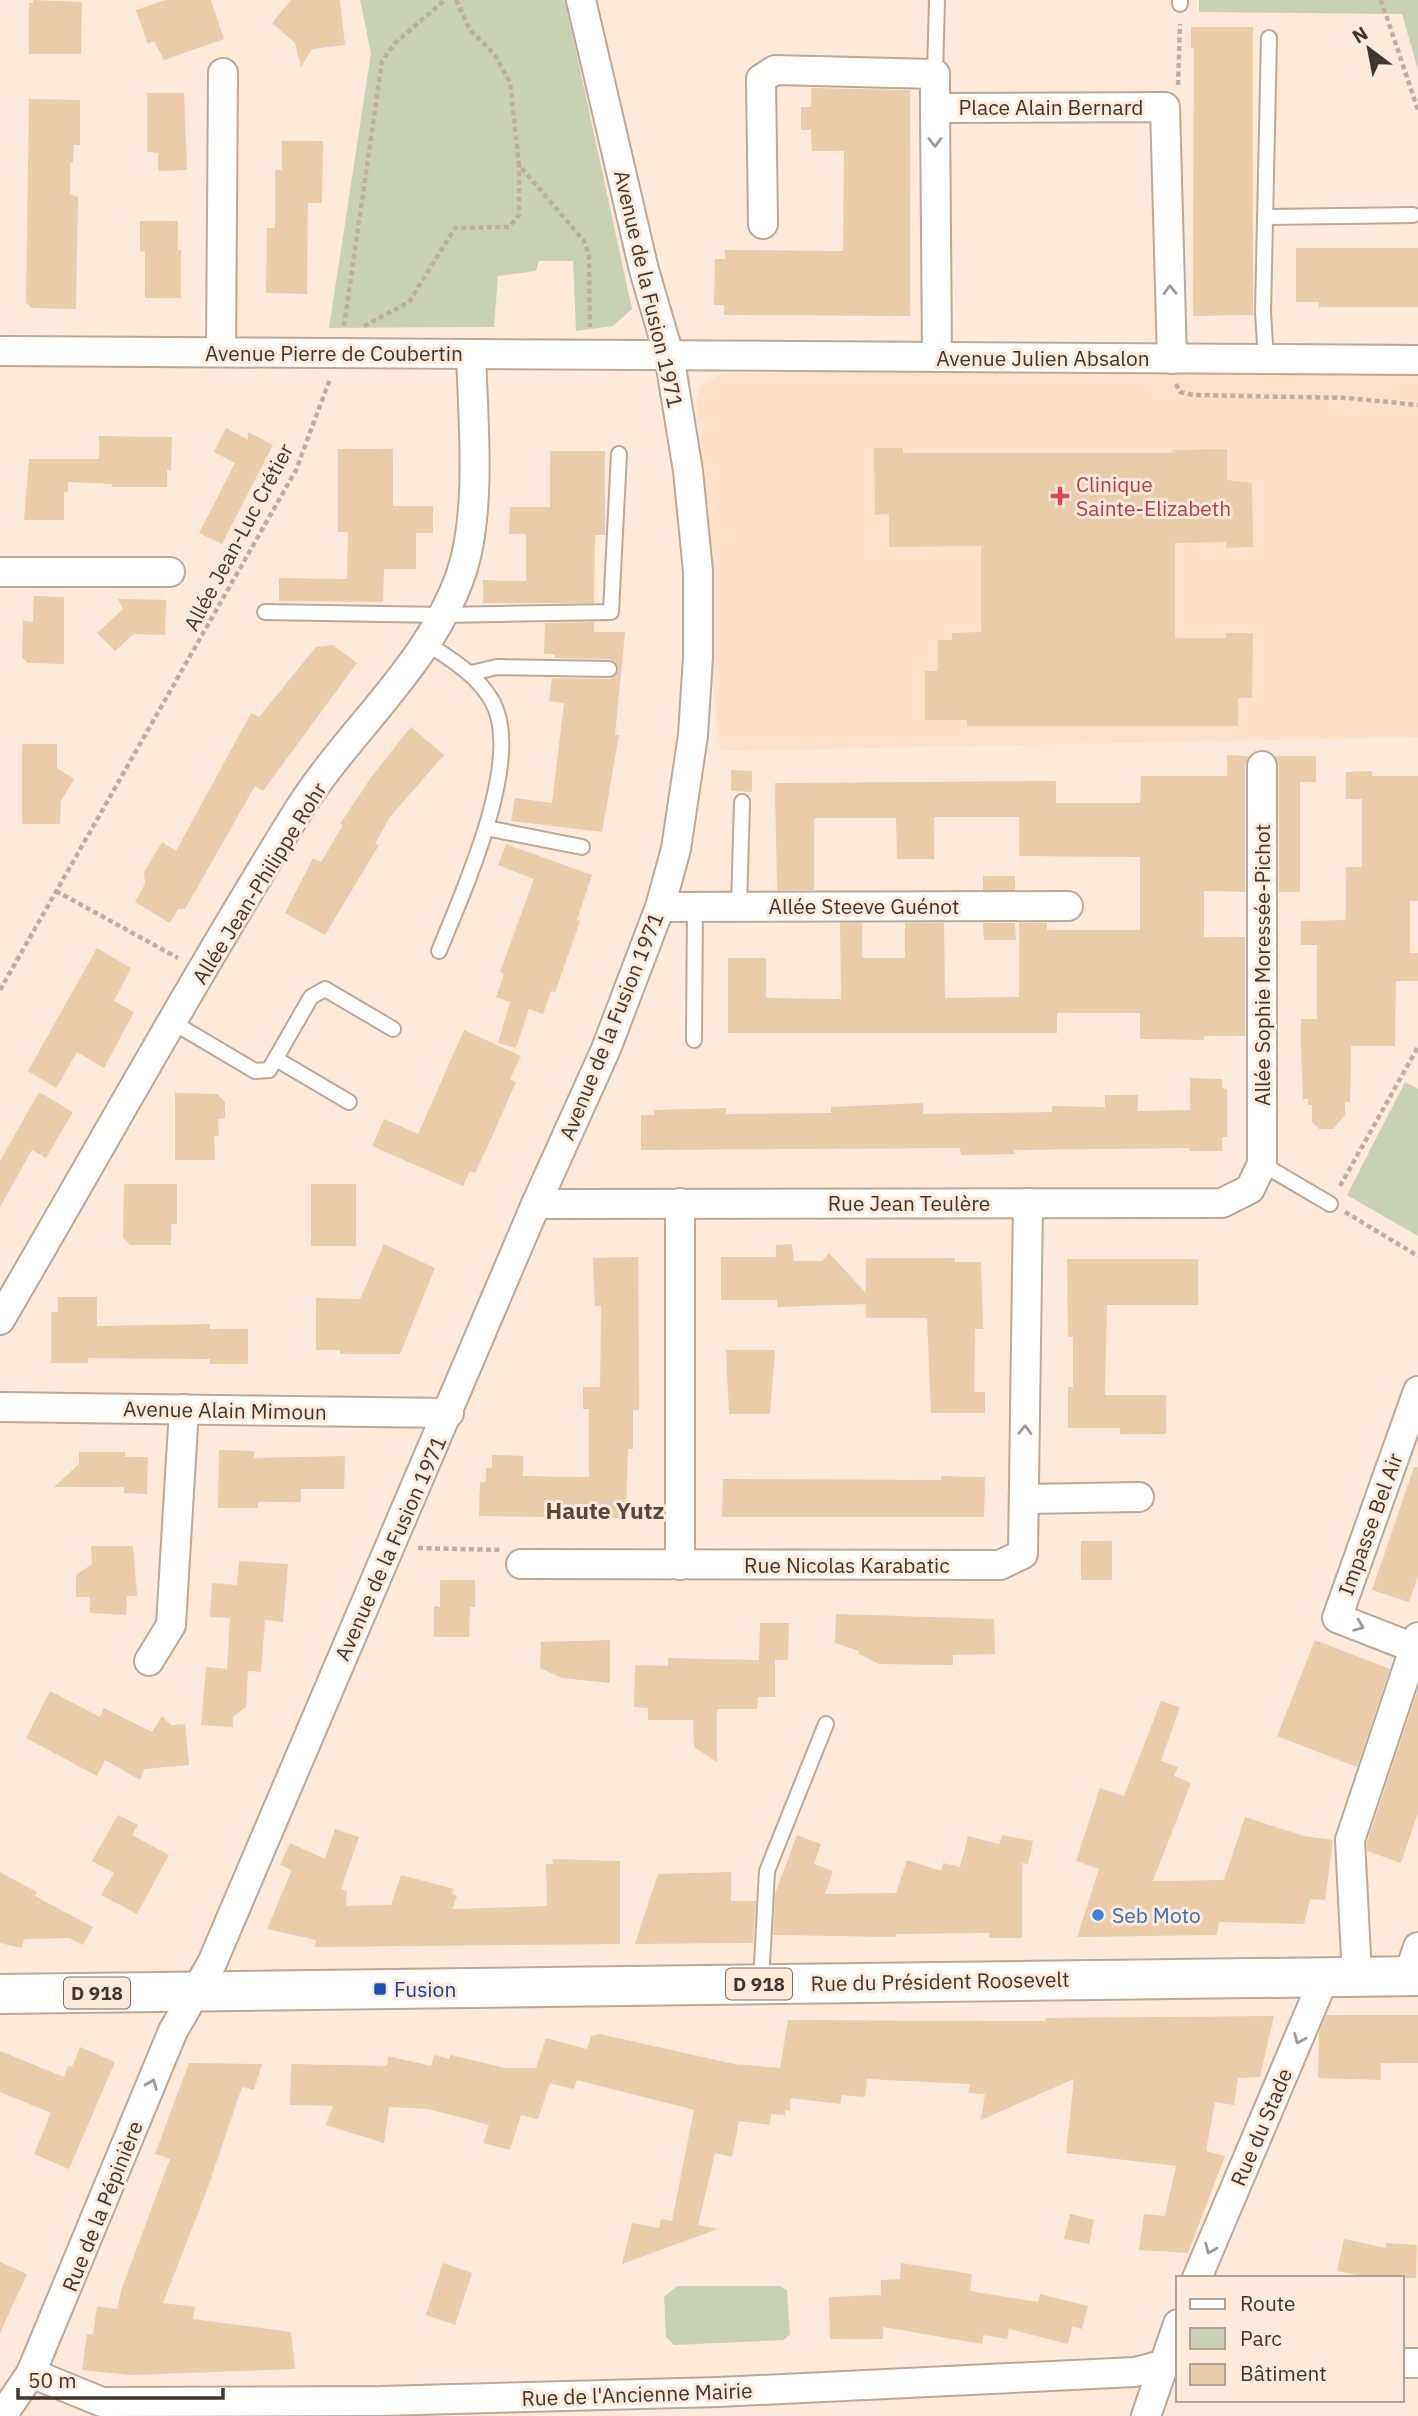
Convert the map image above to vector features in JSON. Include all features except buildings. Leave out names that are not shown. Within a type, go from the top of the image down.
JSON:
[{"type":"main road","name":"Rue du Président Roosevelt","points":[[0,1994],[1341,1976],[1415,1966]]},
{"type":"street","name":"Avenue de la Fusion 1971","points":[[194,1992],[212,1963],[536,1204],[606,1049],[660,907],[676,849],[686,790],[698,657],[698,571],[688,471],[669,355],[644,270],[581,0]]},
{"type":"street","points":[[763,224],[761,79],[775,70],[935,74],[935,108]]},
{"type":"street","points":[[221,352],[223,73]]},
{"type":"street","name":"Place Alain Bernard","points":[[937,357],[935,108],[1165,107],[1172,359]]},
{"type":"street","name":"Avenue Pierre de Coubertin","points":[[0,351],[221,352],[341,345],[471,354],[669,355]]},
{"type":"street","name":"Allée Jean-Philippe Rohr","points":[[0,1320],[297,811],[425,642],[442,615],[461,574],[469,541],[472,501],[471,354]]},
{"type":"street","name":"Avenue Julien Absalon","points":[[669,355],[1418,360]]},
{"type":"street","points":[[0,572],[170,572]]},
{"type":"street","name":"Allée Sophie Moressée-Pichot","points":[[1262,766],[1262,1164]]},
{"type":"street","name":"Allée Steeve Guénot","points":[[660,907],[1068,906]]},
{"type":"street","name":"Rue Jean Teulère","points":[[536,1204],[1222,1203],[1250,1189],[1262,1164]]},
{"type":"street","points":[[521,1564],[680,1565],[680,1203]]},
{"type":"street","name":"Rue Nicolas Karabatic","points":[[680,1565],[1000,1565],[1023,1554],[1028,1203]]},
{"type":"street","name":"Impasse Bel Air","points":[[1341,1976],[1350,1840],[1416,1643],[1337,1618],[1418,1391]]},
{"type":"street","name":"Avenue Alain Mimoun","points":[[0,1407],[449,1413]]},
{"type":"street","points":[[149,1661],[171,1625],[184,1409]]},
{"type":"street","points":[[1024,1499],[1139,1497]]},
{"type":"street","name":"Rue du Stade","points":[[1199,2276],[1341,1976]]},
{"type":"street","name":"Rue de la Pépinière","points":[[2,2416],[31,2373],[173,2031],[194,1992]]},
{"type":"street","points":[[1146,2416],[1171,2362],[1176,2335]]},
{"type":"street","name":"Rue de l'Ancienne Mairie","points":[[31,2373],[102,2402],[381,2401],[789,2389],[1135,2372],[1171,2362]]},
{"type":"lane","points":[[935,74],[937,0]]},
{"type":"lane","points":[[1266,359],[1263,313],[1269,38]]},
{"type":"lane","points":[[1265,217],[1413,215]]},
{"type":"lane","points":[[265,612],[442,615],[611,612],[619,454]]},
{"type":"lane","points":[[425,642],[471,673],[493,702],[501,727],[496,792],[486,828],[439,951]]},
{"type":"lane","points":[[471,673],[497,667],[609,668]]},
{"type":"lane","points":[[739,907],[742,802]]},
{"type":"lane","points":[[486,828],[582,847]]},
{"type":"lane","points":[[694,1040],[695,907]]},
{"type":"lane","points":[[174,1023],[255,1072],[269,1070],[311,997],[325,989],[393,1029]]},
{"type":"lane","points":[[276,1059],[349,1102]]},
{"type":"lane","points":[[1262,1164],[1330,1204]]},
{"type":"lane","points":[[761,1984],[767,1871],[826,1724]]},
{"type":"path","name":"Allée Jean-Luc Crétier","points":[[0,990],[296,470],[341,345],[382,61],[395,43],[445,0]]},
{"type":"path","points":[[341,345],[409,302],[455,228],[509,227],[519,215],[519,165],[510,82],[494,54],[470,30],[456,0]]},
{"type":"path","points":[[1381,0],[1418,110]]},
{"type":"path","points":[[1165,107],[1177,100],[1180,2]]},
{"type":"path","points":[[519,165],[584,240],[589,255],[589,354]]},
{"type":"path","points":[[1172,359],[1175,382],[1180,392],[1193,395],[1348,398],[1418,405]]},
{"type":"path","points":[[57,891],[203,972]]},
{"type":"path","points":[[1418,1047],[1330,1204],[1418,1256]]},
{"type":"path","points":[[389,1548],[502,1550],[521,1564]]},
{"type":"shaded area","name":"Clinique Sainte-Elizabeth","points":[[1418,372],[1418,737],[721,751],[710,658],[708,572],[696,398],[703,384],[723,373]]},
{"type":"green space","points":[[360,0],[565,0],[632,309],[613,326],[576,331],[573,261],[539,261],[536,271],[498,276],[494,327],[329,328],[371,53]]},
{"type":"green space","points":[[1199,0],[1418,0],[1418,70],[1402,14],[1199,12]]},
{"type":"green space","points":[[1405,1082],[1418,1089],[1418,1236],[1347,1195]]},
{"type":"green space","points":[[677,2286],[779,2286],[787,2290],[790,2334],[784,2340],[674,2345],[666,2337],[664,2297]]},
{"type":"place","name":"Clinique Sainte-Elizabeth","points":[[1060,496]]},
{"type":"place","name":"Seb Moto","points":[[1098,1915]]},
{"type":"place","name":"Fusion","points":[[380,1989]]},
{"type":"district","name":"Haute Yutz","points":[[605,1510]]}]
